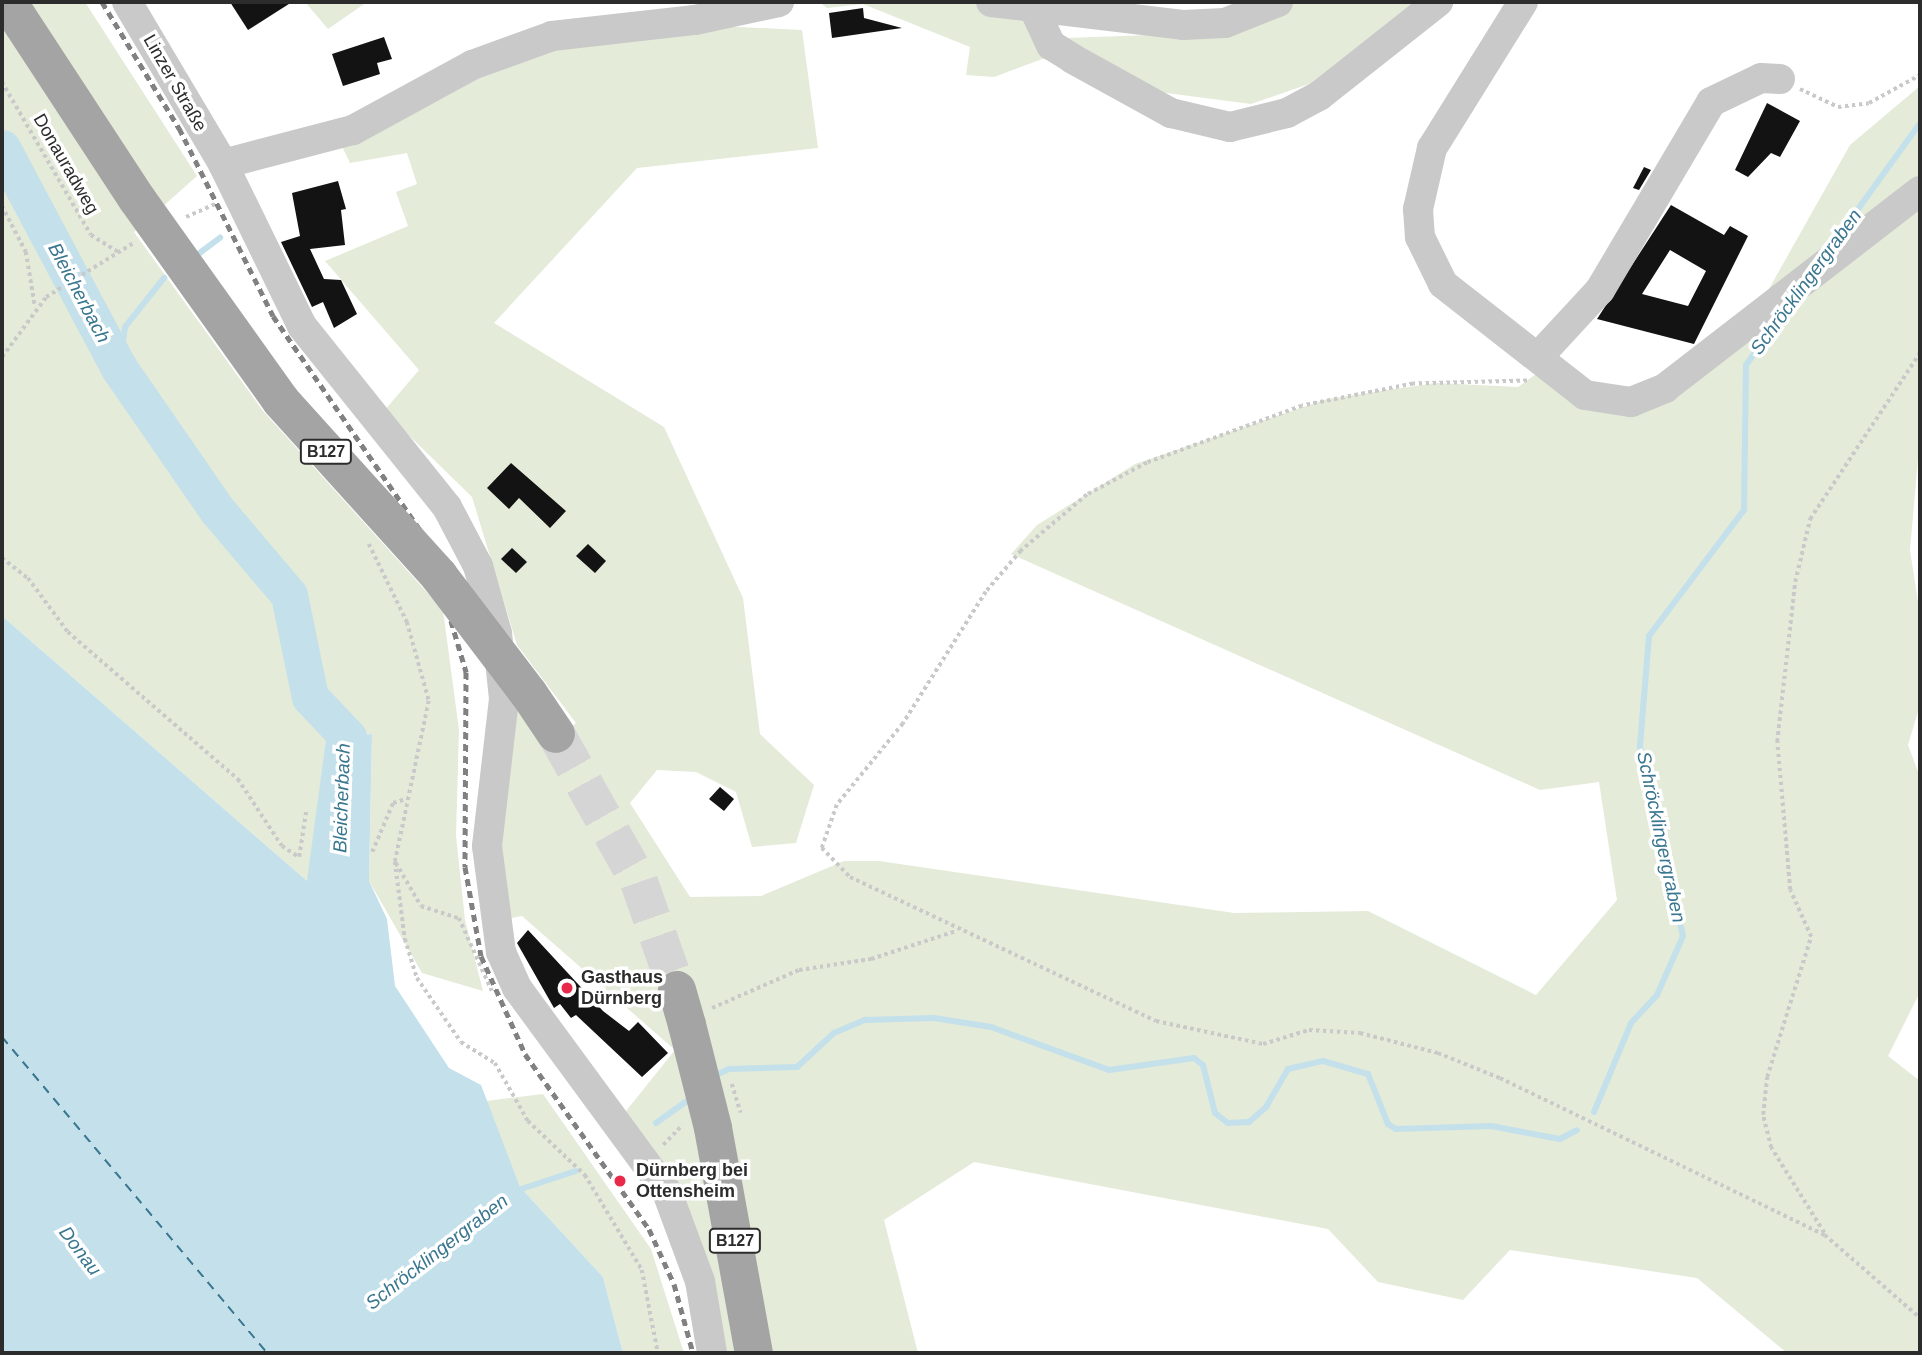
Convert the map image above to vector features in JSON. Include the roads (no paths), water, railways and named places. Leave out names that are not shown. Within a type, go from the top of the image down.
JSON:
[{"type":"main road","name":"B127","points":[[8,2],[137,199],[273,392],[439,576],[529,694],[556,734]]},
{"type":"main road","name":"B127","points":[[689,1009],[701,1123],[754,1353]]},
{"type":"street","name":"Linzer Straße","points":[[127,2],[223,164],[302,326],[447,507],[478,566],[497,633],[504,699],[487,846],[501,952],[517,988],[647,1162],[687,1243],[712,1353]]},
{"type":"street","points":[[223,164],[353,130],[472,65],[552,36],[695,20],[779,2]]},
{"type":"street","points":[[990,2],[1197,25],[1260,13],[1278,2]]},
{"type":"street","points":[[1054,9],[1051,45],[1171,113],[1230,127],[1287,113],[1320,96],[1437,2]]},
{"type":"street","points":[[1523,2],[1432,148],[1418,209],[1427,257],[1443,284],[1597,400],[1647,398],[1719,351],[1920,191]]},
{"type":"street","points":[[1546,362],[1600,290],[1711,102],[1761,78],[1780,79]]},
{"type":"water","name":"Donau","points":[[2,616],[307,881],[326,739],[372,734],[369,881],[387,919],[395,986],[449,1068],[481,1085],[520,1187],[603,1277],[623,1353],[2,1353]]},
{"type":"waterway","name":"Schröcklingergraben","points":[[1835,241],[1920,123]]},
{"type":"waterway","name":"Bleicherbach","points":[[2,148],[119,368],[217,510],[289,595],[310,697],[348,737],[345,786]]},
{"type":"waterway","points":[[193,258],[220,238]]},
{"type":"waterway","points":[[119,368],[125,327],[164,278]]},
{"type":"waterway","name":"Schröcklingergraben","points":[[1594,1112],[1631,1023],[1657,995],[1683,936],[1640,746],[1649,636],[1744,510],[1746,365],[1784,312]]},
{"type":"waterway","name":"Schröcklingergraben","points":[[714,1076],[729,1069],[797,1067],[834,1033],[865,1020],[934,1018],[991,1027],[1109,1070],[1194,1058],[1203,1065],[1215,1113],[1228,1123],[1249,1122],[1266,1107],[1288,1069],[1323,1061],[1368,1074],[1388,1124],[1396,1129],[1491,1126],[1560,1139],[1577,1130]]},
{"type":"waterway","name":"Schröcklingergraben","points":[[656,1123],[691,1098]]},
{"type":"waterway","name":"Schröcklingergraben","points":[[515,1191],[576,1171]]},
{"type":"tunnel","points":[[556,734],[639,882],[677,990]]},
{"type":"railway","points":[[102,2],[179,128],[273,316],[427,540],[466,672],[465,867],[481,956],[525,1054],[649,1229],[674,1284],[693,1353]]},
{"type":"place","name":"Gasthaus Dürnberg","points":[[567,988]]},
{"type":"place","name":"Dürnberg bei Ottensheim","points":[[620,1181]]}]
